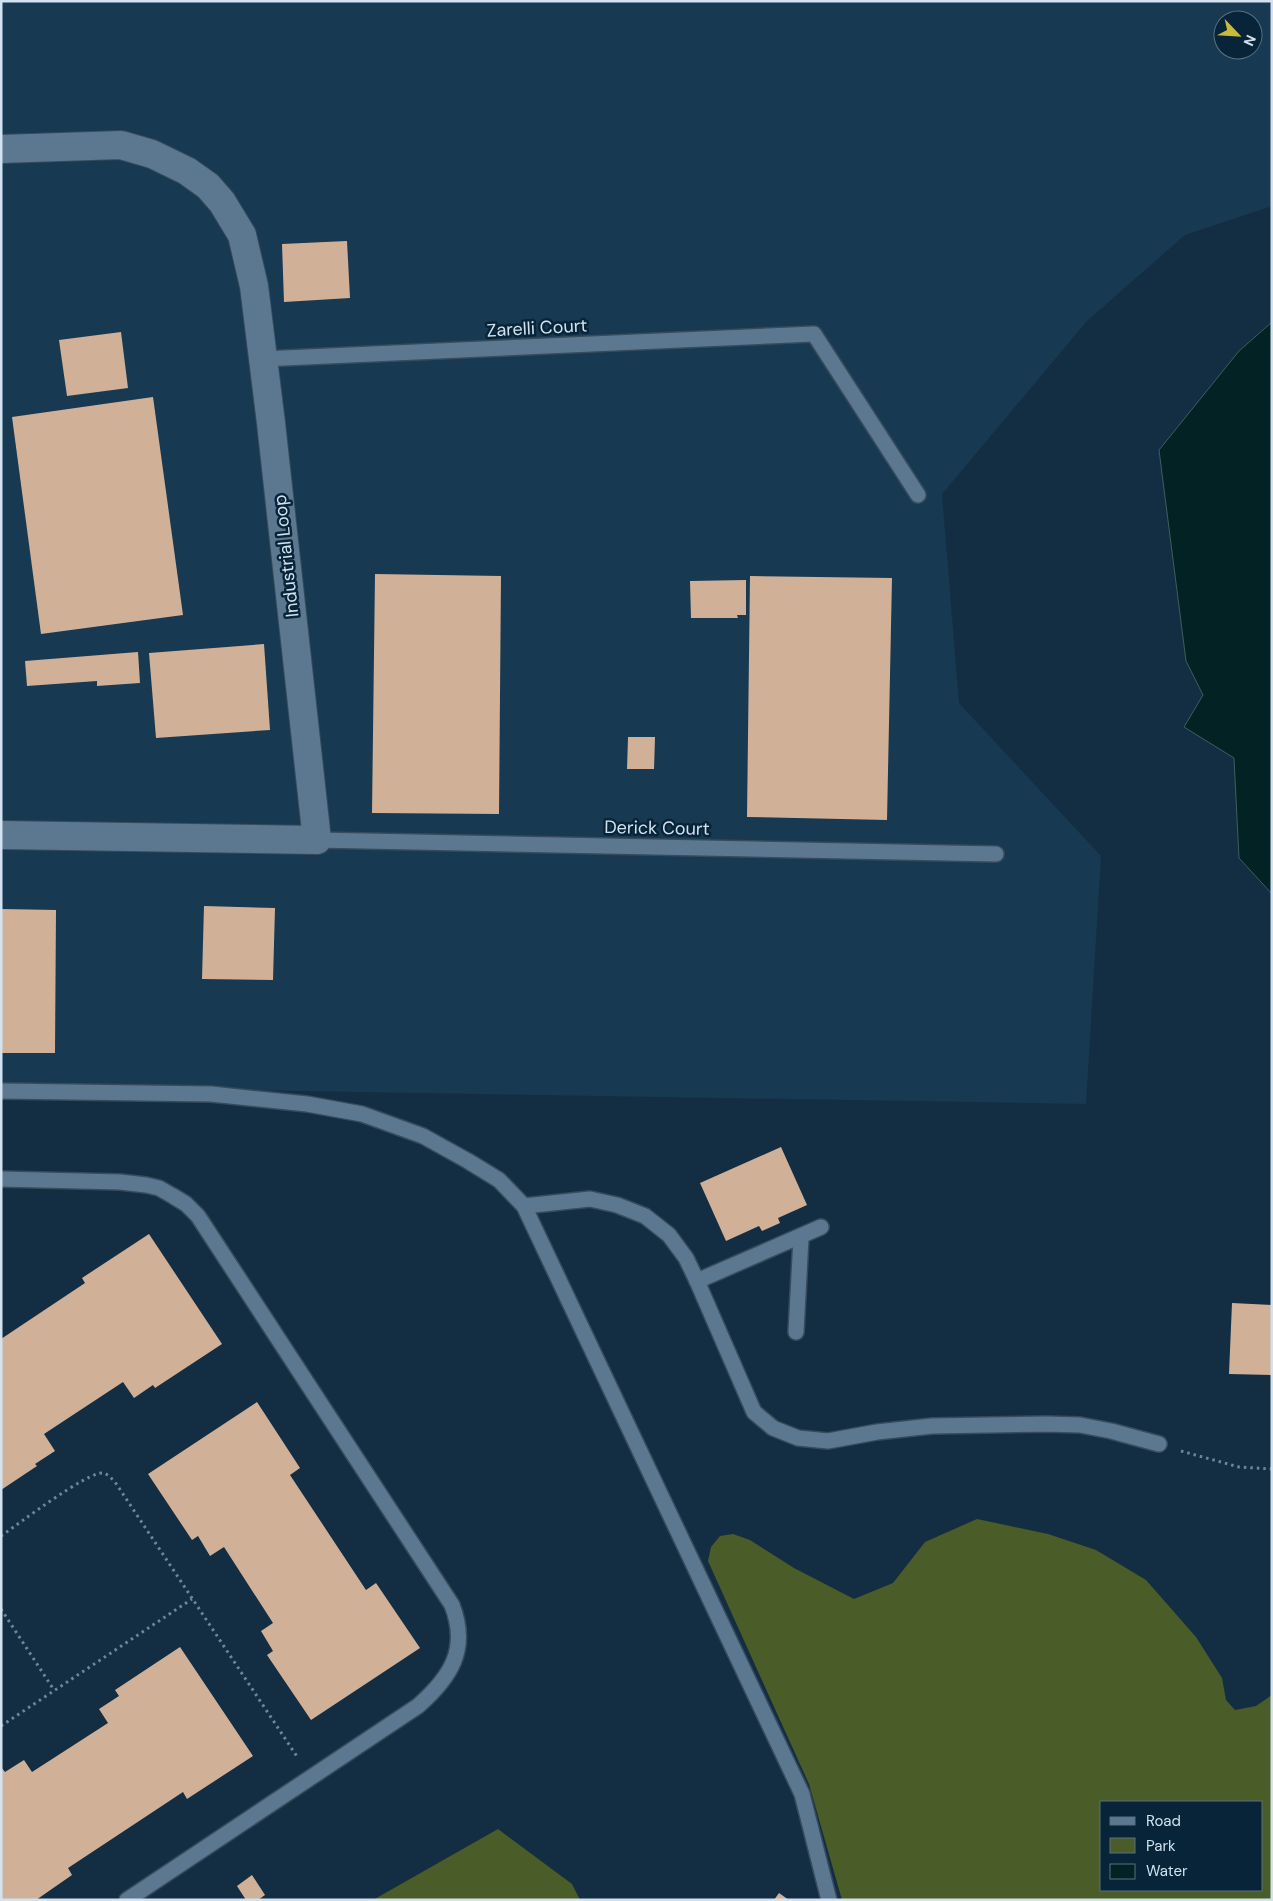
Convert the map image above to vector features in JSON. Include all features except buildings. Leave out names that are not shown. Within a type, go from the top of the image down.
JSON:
[{"type":"street","name":"Industrial Loop","points":[[1,149],[121,145],[152,154],[188,171],[208,186],[222,202],[242,235],[254,286],[317,840]]},
{"type":"street","points":[[1,835],[317,840]]},
{"type":"lane","name":"Zarelli Court","points":[[262,359],[814,334],[918,494]]},
{"type":"lane","name":"Derick Court","points":[[317,840],[996,854]]},
{"type":"lane","points":[[1,1091],[211,1094],[307,1104],[362,1114],[423,1136],[499,1180],[524,1206],[802,1794],[828,1900]]},
{"type":"lane","points":[[1,1179],[120,1182],[146,1185],[159,1188],[186,1204],[198,1216],[452,1605],[457,1618],[459,1636],[456,1657],[437,1690],[418,1706],[127,1900]]},
{"type":"lane","points":[[524,1206],[590,1199],[617,1205],[645,1216],[669,1235],[686,1258],[754,1412],[773,1428],[798,1438],[828,1441],[877,1432],[932,1426],[1046,1424],[1080,1425],[1159,1444]]},
{"type":"lane","points":[[697,1282],[800,1238],[821,1227]]},
{"type":"lane","points":[[796,1332],[800,1238]]},
{"type":"path","points":[[1159,1444],[1240,1467],[1272,1469]]},
{"type":"path","points":[[1,1536],[80,1482],[92,1475],[104,1473],[115,1482],[310,1777]]},
{"type":"path","points":[[1,1726],[193,1599]]},
{"type":"path","points":[[1,1609],[54,1690]]},
{"type":"shaded area","points":[[1,1],[1272,1],[1272,206],[1185,235],[1087,321],[942,494],[959,703],[1101,856],[1086,1104],[1,1086]]},
{"type":"green space","points":[[977,1519],[1048,1534],[1096,1550],[1146,1580],[1196,1637],[1222,1678],[1226,1700],[1235,1710],[1256,1706],[1272,1695],[1272,1900],[842,1900],[809,1784],[708,1561],[711,1547],[720,1536],[733,1534],[750,1540],[794,1568],[854,1599],[893,1583],[925,1542]]},
{"type":"green space","points":[[498,1829],[572,1884],[580,1900],[373,1900]]},
{"type":"water","points":[[1272,322],[1272,894],[1239,858],[1234,758],[1184,727],[1203,695],[1186,661],[1159,450],[1239,351]]}]
